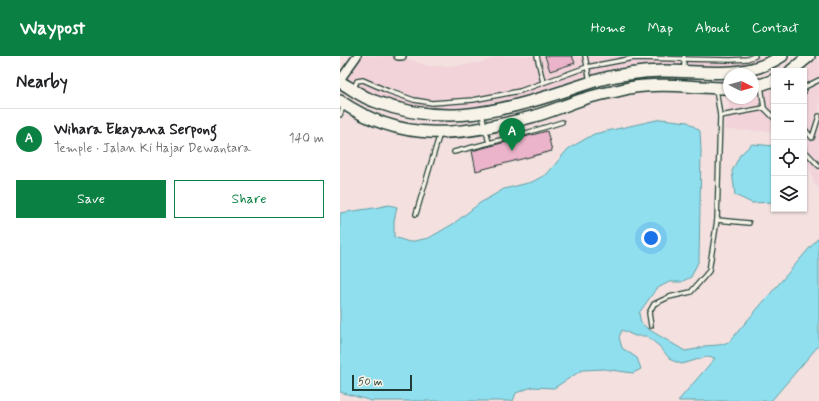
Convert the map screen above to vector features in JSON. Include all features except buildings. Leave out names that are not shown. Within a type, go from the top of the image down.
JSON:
[{"type":"street","points":[[357,56],[341,79],[353,90],[372,101],[412,113],[440,115],[482,113],[519,106],[591,82],[626,74],[663,71],[736,73],[753,70],[772,63],[782,56]]},
{"type":"street","points":[[795,68],[809,56]]},
{"type":"street","points":[[759,84],[771,81]]},
{"type":"street","points":[[342,107],[384,125],[405,130],[431,133],[470,131],[485,128],[532,117],[593,96],[631,88],[660,85],[723,88]]},
{"type":"lane","points":[[537,56],[543,82]]},
{"type":"lane","points":[[585,56],[591,82]]},
{"type":"lane","points":[[353,90],[357,81],[363,80],[414,100],[432,103],[473,100],[520,91],[587,67],[633,57],[747,59],[755,56]]},
{"type":"lane","points":[[684,57],[684,72]]},
{"type":"lane","points":[[807,86],[819,80]]},
{"type":"lane","points":[[651,326],[649,313],[654,304],[669,297],[691,292],[709,271],[716,234],[720,116],[716,88]]},
{"type":"lane","points":[[759,92],[764,108],[771,115]]},
{"type":"lane","points":[[720,116],[764,108]]},
{"type":"lane","points":[[482,113],[489,143]]},
{"type":"lane","points":[[807,132],[812,138],[819,116]]},
{"type":"lane","points":[[454,152],[562,122]]},
{"type":"lane","points":[[416,214],[441,132]]},
{"type":"lane","points":[[807,153],[819,166]]},
{"type":"lane","points":[[716,220],[749,223]]},
{"type":"shaded area","points":[[362,56],[398,56],[429,66],[456,66],[483,62],[499,56],[776,56],[746,68],[631,69],[493,109],[413,113],[344,84]]},
{"type":"shaded area","points":[[819,56],[819,188],[814,183],[807,158],[807,69]]},
{"type":"shaded area","points":[[771,89],[771,131],[724,130],[729,104],[759,104],[759,91]]},
{"type":"water","points":[[661,119],[688,122],[700,131],[699,260],[691,277],[681,282],[669,282],[656,289],[639,313],[641,323],[648,329],[685,351],[729,342],[819,237],[819,345],[771,401],[678,401],[715,358],[706,357],[682,364],[671,360],[659,346],[647,336],[635,336],[622,330],[619,337],[622,348],[637,358],[641,369],[633,373],[604,369],[582,370],[554,388],[532,387],[516,393],[513,401],[372,401],[340,392],[340,213],[389,205],[397,207],[394,221],[394,237],[409,242],[429,238],[453,224],[480,203],[504,189],[532,182],[547,174],[568,149],[594,134]]},
{"type":"water","points":[[752,144],[771,146],[771,202],[752,203],[735,195],[732,171],[740,155]]},
{"type":"place","name":"Wihara Ekayana Serpong","points":[[512,151]]}]
